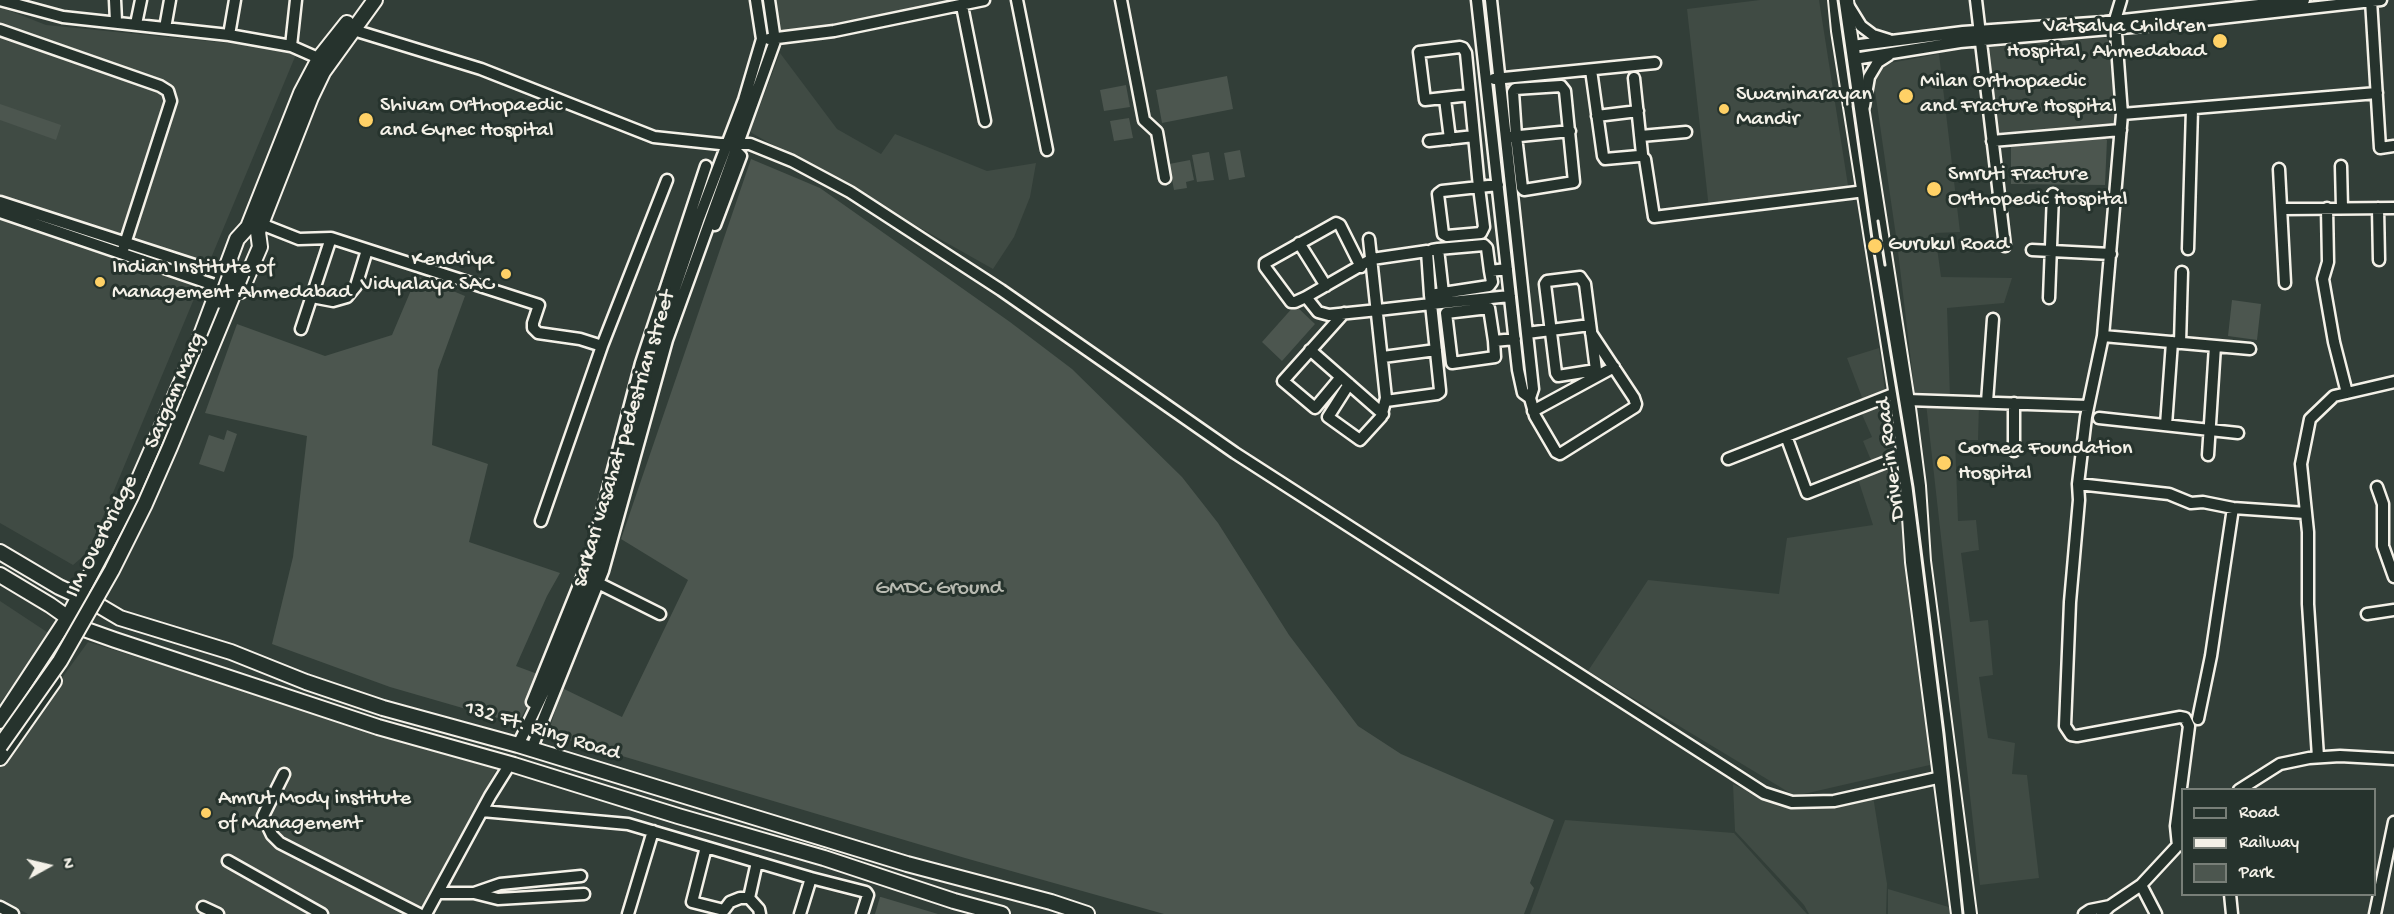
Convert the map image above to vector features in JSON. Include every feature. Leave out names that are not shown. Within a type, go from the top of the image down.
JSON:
[{"type":"main road","name":"Sargam Marg","points":[[0,758],[34,711],[84,629],[150,506],[260,247],[255,228],[324,61],[365,0]]},
{"type":"main road","name":"Sargam Marg","points":[[348,28],[375,0]]},
{"type":"main road","name":"Drive-in Road","points":[[1843,1],[1864,191],[1903,394],[1904,455],[1913,562],[1969,914]]},
{"type":"main road","name":"Drive-in Road","points":[[1848,53],[1862,113],[1918,486],[1923,561],[1947,775],[1959,914]]},
{"type":"main road","name":"IIM Overbridge","points":[[0,735],[83,610],[106,566],[162,445],[209,334],[229,278],[255,228]]},
{"type":"main road","name":"Sargam Marg","points":[[0,722],[80,596],[127,507],[229,278]]},
{"type":"main road","name":"IIM Overbridge","points":[[0,746],[60,661],[117,560],[145,504],[217,338],[229,278]]},
{"type":"main road","name":"132 Ft. Ring Road","points":[[0,552],[59,587],[120,618],[231,652],[306,682],[383,708],[525,747],[907,864],[1088,914]]},
{"type":"main road","name":"132 Ft. Ring Road","points":[[0,575],[50,605],[84,629],[378,727],[824,858],[1002,914]]},
{"type":"street","points":[[0,0],[36,5],[63,17],[230,35],[291,46],[324,61]]},
{"type":"street","points":[[115,0],[116,21]]},
{"type":"street","points":[[136,24],[141,0]]},
{"type":"street","points":[[165,28],[170,0]]},
{"type":"street","points":[[230,35],[235,0]]},
{"type":"street","points":[[291,46],[296,0]]},
{"type":"street","points":[[734,146],[744,100],[762,39],[756,0]]},
{"type":"street","points":[[525,747],[546,687],[598,562],[654,350],[775,38],[769,0]]},
{"type":"street","points":[[762,39],[834,31],[984,0]]},
{"type":"street","points":[[1017,0],[1047,150]]},
{"type":"street","points":[[1121,0],[1144,120],[1156,132],[1165,178]]},
{"type":"street","points":[[1477,0],[1518,370],[1523,393],[1530,398]]},
{"type":"street","points":[[1491,0],[1516,181],[1533,389],[1530,398],[1533,411],[1556,452],[1561,453],[1635,407],[1634,398],[1591,329]]},
{"type":"street","points":[[1976,0],[2006,246]]},
{"type":"street","points":[[2084,914],[2090,910],[2106,910],[2141,885],[2180,843],[2176,826],[2189,726],[2185,718],[2180,717],[2077,736],[2071,735],[2065,726],[2071,591],[2079,500],[2078,484],[2088,406],[2103,336],[2121,130],[2122,114],[2115,25],[2121,0]]},
{"type":"street","points":[[2115,25],[2304,0]]},
{"type":"street","points":[[1848,53],[1979,35],[2115,25],[2375,0],[2380,148],[2394,146]]},
{"type":"street","points":[[1843,1],[1862,26],[1873,35],[1894,46]]},
{"type":"street","points":[[962,6],[985,122]]},
{"type":"street","points":[[348,28],[481,69],[654,137],[734,146],[750,144],[772,151],[850,192],[1001,290],[1235,453],[1764,793],[1792,802],[1834,801],[1947,775]]},
{"type":"street","points":[[0,30],[160,86],[168,91],[171,101],[124,248]]},
{"type":"street","points":[[1862,113],[1869,77],[1878,62],[1894,46]]},
{"type":"street","points":[[1470,95],[1428,101],[1424,99],[1418,55],[1422,51],[1463,48],[1466,53],[1479,187],[1483,230],[1477,234],[1445,236],[1442,232],[1438,194],[1442,191],[1479,187],[1498,185]]},
{"type":"street","points":[[1486,80],[1655,63]]},
{"type":"street","points":[[1591,70],[1605,159],[1641,155],[1634,78]]},
{"type":"street","points":[[1511,137],[1512,94],[1515,89],[1562,86],[1565,91],[1574,182],[1524,190],[1516,181]]},
{"type":"street","points":[[2122,114],[2377,93]]},
{"type":"street","points":[[1445,99],[1450,139]]},
{"type":"street","points":[[2187,249],[2192,109]]},
{"type":"street","points":[[1597,116],[1638,111]]},
{"type":"street","points":[[1992,141],[2121,130]]},
{"type":"street","points":[[1511,137],[1569,131]]},
{"type":"street","points":[[1641,136],[1686,132]]},
{"type":"street","points":[[1430,141],[1474,136]]},
{"type":"street","name":"sarkari vasahat pedestrian street","points":[[542,739],[601,584],[683,307],[737,171],[741,156],[734,146]]},
{"type":"street","points":[[1645,159],[1654,217],[1864,191]]},
{"type":"street","points":[[522,726],[590,558],[640,363],[706,166]]},
{"type":"street","points":[[2341,166],[2342,208]]},
{"type":"street","points":[[2279,169],[2283,209],[2285,283]]},
{"type":"street","points":[[541,521],[602,346],[667,180]]},
{"type":"street","points":[[2049,298],[2053,194]]},
{"type":"street","points":[[0,202],[124,248]]},
{"type":"street","points":[[2327,208],[2328,262],[2324,279],[2334,342],[2346,393]]},
{"type":"street","points":[[2378,208],[2379,260]]},
{"type":"street","points":[[2283,209],[2394,208]]},
{"type":"street","points":[[0,212],[229,278]]},
{"type":"street","points":[[1361,267],[1340,225],[1336,223],[1267,261],[1265,265],[1291,302],[1295,302],[1306,297],[1361,267],[1372,260],[1482,244],[1487,248],[1492,282],[1489,286],[1443,293],[1431,299]]},
{"type":"street","points":[[255,228],[299,238],[331,238],[539,305],[533,323],[533,328],[538,333],[580,339],[602,346]]},
{"type":"street","points":[[301,330],[331,238]]},
{"type":"street","points":[[1350,384],[1329,415],[1329,419],[1360,440],[1383,414],[1386,401],[1369,239]]},
{"type":"street","points":[[1299,243],[1326,286]]},
{"type":"street","points":[[312,297],[333,302],[347,297],[356,286],[367,250]]},
{"type":"street","points":[[1432,250],[1443,293]]},
{"type":"street","points":[[1386,401],[1437,394],[1440,390],[1431,299],[1432,250]]},
{"type":"street","points":[[2032,250],[2111,254]]},
{"type":"street","points":[[1490,271],[1507,269]]},
{"type":"street","points":[[2166,425],[2182,272]]},
{"type":"street","points":[[1580,277],[1585,284],[1596,369],[1558,376],[1550,330],[1546,282],[1580,277]]},
{"type":"street","points":[[1306,297],[1321,313],[1344,313],[1378,310],[1431,299],[1510,296]]},
{"type":"street","points":[[1439,376],[1450,371],[1452,363],[1447,313],[1489,308],[1495,357],[1452,363]]},
{"type":"street","points":[[1341,377],[1315,408],[1284,384],[1284,379],[1344,313]]},
{"type":"street","points":[[1987,402],[1993,319]]},
{"type":"street","points":[[1527,333],[1591,329]]},
{"type":"street","points":[[2103,336],[2250,349]]},
{"type":"street","points":[[1494,341],[1515,339]]},
{"type":"street","points":[[2208,455],[2215,346]]},
{"type":"street","points":[[1310,350],[1383,414]]},
{"type":"street","points":[[1383,357],[1436,350]]},
{"type":"street","points":[[1533,411],[1614,367]]},
{"type":"street","points":[[2318,757],[2308,604],[2306,513],[2301,464],[2310,419],[2334,396],[2394,382]]},
{"type":"street","points":[[1728,459],[1903,394],[1987,402],[2088,406]]},
{"type":"street","points":[[2014,403],[2014,451]]},
{"type":"street","points":[[2099,418],[2238,433]]},
{"type":"street","points":[[1786,436],[1807,493],[1904,455]]},
{"type":"street","points":[[2078,484],[2169,494],[2191,503],[2203,502],[2233,508],[2306,513]]},
{"type":"street","points":[[2377,487],[2383,504],[2384,546],[2394,577]]},
{"type":"street","points":[[2198,719],[2211,656],[2233,508]]},
{"type":"street","points":[[525,747],[601,584],[660,614]]},
{"type":"street","points":[[2367,614],[2394,610]]},
{"type":"street","points":[[2241,788],[2280,764],[2318,757],[2340,756],[2394,759]]},
{"type":"street","points":[[426,914],[510,764]]},
{"type":"street","points":[[284,774],[263,816],[272,835],[280,843],[419,914]]},
{"type":"street","points":[[482,811],[628,824],[866,892],[868,895],[862,914]]},
{"type":"street","points":[[2375,914],[2394,822]]},
{"type":"street","points":[[628,914],[653,831]]},
{"type":"street","points":[[706,847],[692,902],[724,910],[730,902],[740,898],[749,898],[759,909],[760,914]]},
{"type":"street","points":[[228,861],[322,914]]},
{"type":"street","points":[[749,898],[757,862]]},
{"type":"street","points":[[474,893],[500,884],[581,876]]},
{"type":"street","points":[[800,914],[811,878]]},
{"type":"street","points":[[2141,885],[2156,914]]},
{"type":"street","points":[[438,893],[474,893],[498,899],[584,894]]},
{"type":"street","points":[[2230,896],[2232,914]]},
{"type":"street","points":[[0,907],[13,914]]},
{"type":"street","points":[[203,907],[218,914]]},
{"type":"shaded area","points":[[763,0],[974,0],[767,39]]},
{"type":"shaded area","points":[[1760,0],[1819,0],[1849,192],[1709,209],[1687,9]]},
{"type":"shaded area","name":"Indian Institute of Management Ahmedabad","points":[[0,7],[46,25],[288,49],[297,52],[105,512],[87,553],[73,565],[0,523]]},
{"type":"shaded area","points":[[2112,37],[2117,128],[1997,139],[1987,47]]},
{"type":"shaded area","points":[[780,53],[837,129],[881,154],[895,134],[987,171],[1036,163],[1030,197],[1014,237],[993,269],[750,132]]},
{"type":"shaded area","points":[[1939,54],[1960,232],[1935,233],[1941,277],[2012,278],[2004,303],[1947,308],[1950,397],[1915,395],[1897,243],[1873,77],[1879,65]]},
{"type":"shaded area","points":[[1879,348],[1934,764],[1795,796],[1588,671],[1648,580],[1779,594],[1787,538],[1873,525],[1858,479],[1876,472],[1863,441],[1872,437],[1857,403],[1863,400],[1847,358]]},
{"type":"shaded area","points":[[1926,403],[1979,405],[1978,440],[1955,440],[1958,521],[1976,520],[1979,550],[1961,553],[1970,622],[1988,620],[1993,675],[1979,677],[1988,738],[2015,743],[2012,774],[2027,775],[2039,878],[1980,885]]},
{"type":"shaded area","points":[[0,601],[50,634],[0,703]]},
{"type":"shaded area","points":[[88,642],[497,768],[420,914],[28,914],[0,900],[0,763]]},
{"type":"shaded area","points":[[1733,784],[1781,807],[1835,803],[1873,796],[1887,884],[1886,914],[1809,914],[1804,905],[1735,831]]},
{"type":"shaded area","points":[[1565,820],[1734,833],[1807,914],[1530,914]]},
{"type":"shaded area","points":[[1888,889],[1952,908],[1953,914],[1888,914]]},
{"type":"green space","points":[[1227,76],[1233,109],[1162,123],[1156,90]]},
{"type":"green space","points":[[1126,85],[1130,107],[1104,111],[1100,90]]},
{"type":"green space","points":[[0,104],[61,125],[56,140],[0,120]]},
{"type":"green space","points":[[1129,118],[1133,138],[1114,141],[1110,121]]},
{"type":"green space","points":[[2103,137],[2107,140],[2105,185],[2011,184],[2011,146]]},
{"type":"green space","points":[[1240,150],[1245,177],[1229,180],[1224,153]]},
{"type":"green space","points":[[1209,152],[1214,180],[1197,182],[1192,155]]},
{"type":"green space","name":"GMDC Ground","points":[[751,159],[820,188],[1010,322],[1072,369],[1182,477],[1218,523],[1289,635],[1358,726],[1401,754],[1554,820],[1530,883],[1534,888],[1524,914],[1164,914],[965,858],[548,734],[562,688],[622,717],[688,580],[621,539]]},
{"type":"green space","points":[[1190,160],[1194,180],[1186,182],[1187,188],[1174,190],[1169,164]]},
{"type":"green space","points":[[417,276],[465,296],[438,370],[432,445],[488,464],[469,542],[560,573],[547,596],[516,666],[543,676],[518,724],[390,687],[272,644],[293,557],[307,436],[205,413],[237,324],[325,356],[392,335]]},
{"type":"green space","points":[[2232,300],[2261,304],[2257,340],[2228,336]]},
{"type":"green space","points":[[1295,305],[1315,324],[1282,361],[1262,342]]},
{"type":"green space","points":[[227,430],[237,434],[224,472],[199,464],[209,435],[224,440]]},
{"type":"green space","points":[[881,897],[938,914],[875,914]]},
{"type":"railway","points":[[1838,0],[1873,246],[1913,487],[1944,734],[1963,914]]},
{"type":"railway","points":[[1878,221],[1885,265]]},
{"type":"place","name":"Vatsalya Children Hospital, Ahmedabad","points":[[2220,41]]},
{"type":"place","name":"Milan Orthopaedic and Fracture Hospital","points":[[1906,96]]},
{"type":"place","name":"Swaminarayan Mandir","points":[[1724,109]]},
{"type":"place","name":"Shivam Orthopaedic and Gynec Hospital","points":[[366,120]]},
{"type":"place","name":"Smruti Fracture Orthopedic Hospital","points":[[1934,189]]},
{"type":"place","name":"Gurukul Road","points":[[1875,246]]},
{"type":"place","name":"Kendriya Vidyalaya SAC","points":[[506,274]]},
{"type":"place","name":"Indian Institute of Management Ahmedabad","points":[[100,282]]},
{"type":"place","name":"Cornea Foundation Hospital","points":[[1944,463]]},
{"type":"place","name":"Amrut Mody institute of Management","points":[[206,813]]}]
